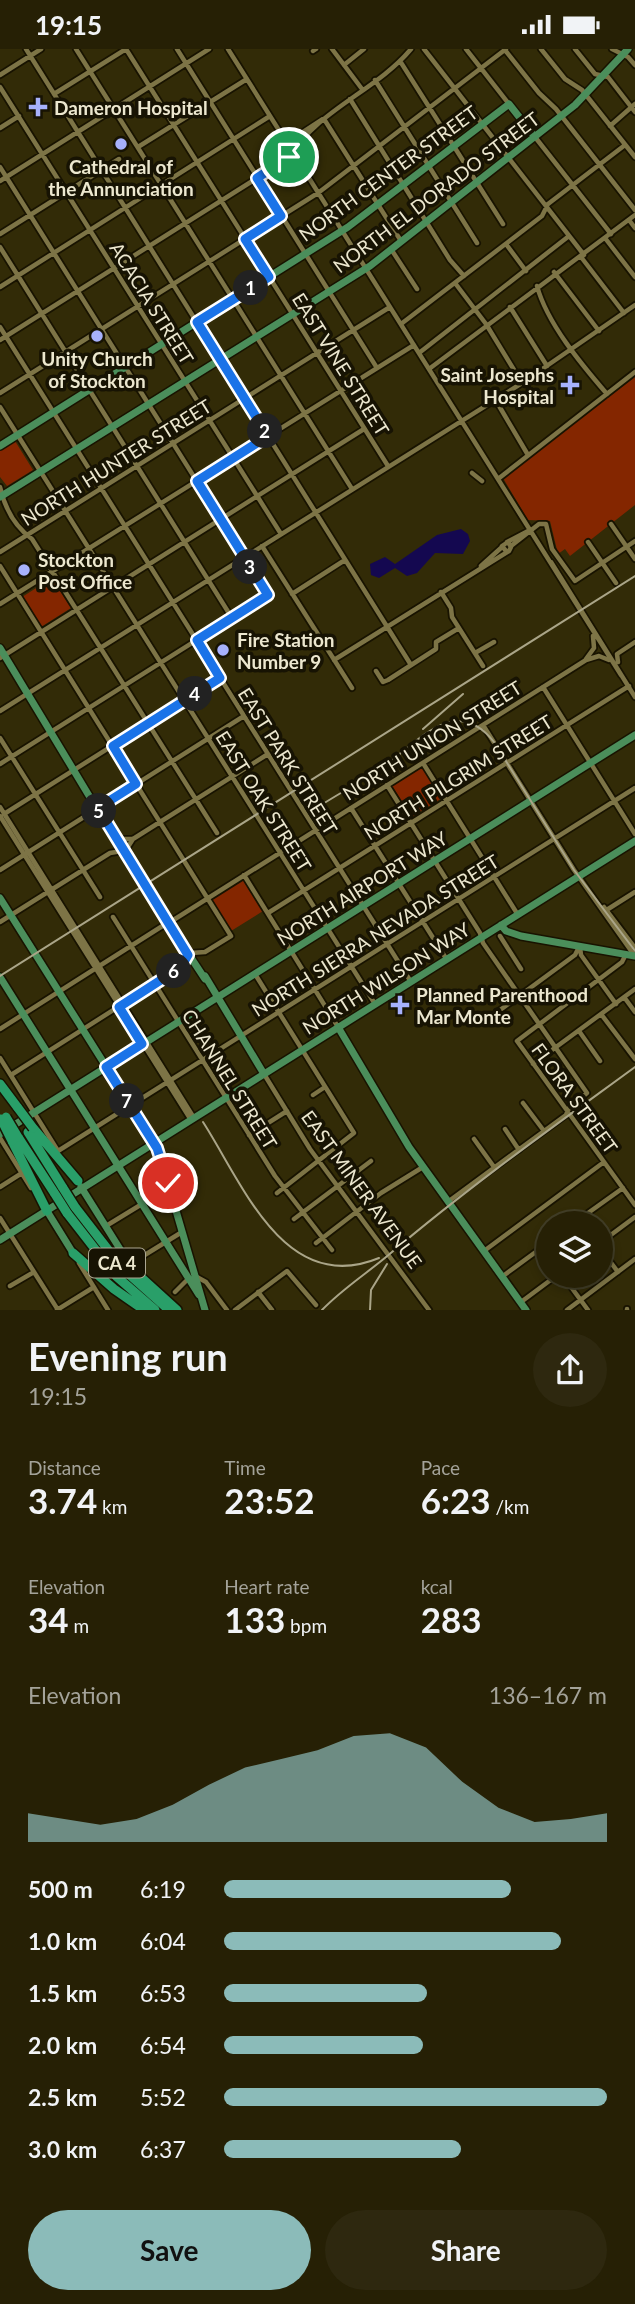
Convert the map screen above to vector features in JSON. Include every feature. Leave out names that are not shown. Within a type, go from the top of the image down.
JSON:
[{"type":"highway","points":[[0,1085],[30,1130],[80,1185]]},
{"type":"highway","points":[[2,1114],[47,1211]]},
{"type":"highway","name":"CA 4","points":[[30,1130],[59,1191],[116,1276],[155,1310]]},
{"type":"highway","name":"CA 4","points":[[15,1139],[59,1191]]},
{"type":"highway","name":"CA 4","points":[[71,1210],[122,1269],[169,1310]]},
{"type":"highway","points":[[73,1254],[144,1310]]},
{"type":"highway","points":[[125,1258],[134,1271],[177,1310]]},
{"type":"main road","name":"NORTH EL DORADO STREET","points":[[1,497],[366,269],[562,116],[624,52]]},
{"type":"main road","name":"NORTH CENTER STREET","points":[[0,446],[342,231],[509,104]]},
{"type":"main road","points":[[509,104],[535,137]]},
{"type":"main road","name":"EAST MINER AVENUE","points":[[1,654],[264,1074]]},
{"type":"main road","name":"NORTH AIRPORT WAY","points":[[0,1136],[635,735]]},
{"type":"main road","name":"NORTH WILSON WAY","points":[[0,1240],[47,1211],[80,1185],[118,1166],[193,1120],[635,841]]},
{"type":"main road","points":[[0,898],[155,1143],[183,1231],[193,1278],[205,1310]]},
{"type":"main road","points":[[501,925],[510,933]]},
{"type":"main road","points":[[484,936],[510,933],[630,956],[632,947]]},
{"type":"main road","points":[[0,978],[180,1265],[193,1278]]},
{"type":"main road","points":[[338,1027],[385,1114],[421,1168],[523,1307]]},
{"type":"main road","points":[[421,1168],[523,1307]]},
{"type":"main road","points":[[80,1185],[125,1258]]},
{"type":"main road","points":[[47,1211],[73,1254]]},
{"type":"street","points":[[26,49],[411,665]]},
{"type":"street","points":[[0,75],[41,49]]},
{"type":"street","points":[[76,49],[352,489]]},
{"type":"street","points":[[54,94],[126,49]]},
{"type":"street","name":"EAST VINE STREET","points":[[126,49],[388,467]]},
{"type":"street","points":[[177,49],[377,368]]},
{"type":"street","points":[[0,181],[209,49]]},
{"type":"street","points":[[228,49],[635,697]]},
{"type":"street","points":[[332,49],[362,89]]},
{"type":"street","points":[[344,65],[364,49]]},
{"type":"street","points":[[424,49],[569,236],[624,313]]},
{"type":"street","points":[[466,49],[509,104]]},
{"type":"street","points":[[0,393],[318,193],[505,49],[534,88],[562,116],[635,213],[582,256],[554,272],[429,369]]},
{"type":"street","points":[[541,49],[562,76],[586,94],[635,157]]},
{"type":"street","points":[[575,49],[595,74],[608,77],[634,108],[610,125]]},
{"type":"street","points":[[612,49],[624,52],[635,65]]},
{"type":"street","points":[[285,139],[296,138],[324,118],[400,61],[409,50]]},
{"type":"street","points":[[400,61],[503,225]]},
{"type":"street","points":[[138,147],[247,79]]},
{"type":"street","points":[[375,80],[477,243]]},
{"type":"street","name":"ACACIA STREET","points":[[0,87],[281,534]]},
{"type":"street","points":[[350,99],[426,222],[464,276]]},
{"type":"street","points":[[0,128],[19,115]]},
{"type":"street","points":[[0,287],[271,116]]},
{"type":"street","points":[[292,151],[324,118]]},
{"type":"street","points":[[324,118],[401,242]]},
{"type":"street","points":[[535,137],[611,234]]},
{"type":"street","points":[[3,338],[289,157],[296,138]]},
{"type":"street","points":[[401,324],[542,216],[572,185],[625,145]]},
{"type":"street","points":[[0,234],[119,159]]},
{"type":"street","points":[[0,167],[268,595],[0,764]]},
{"type":"street","points":[[629,220],[635,228]]},
{"type":"street","points":[[419,353],[569,236]]},
{"type":"street","points":[[605,238],[635,278]]},
{"type":"street","points":[[506,244],[526,271]]},
{"type":"street","points":[[0,247],[232,618]]},
{"type":"street","points":[[391,249],[417,289]]},
{"type":"street","points":[[554,272],[599,331]]},
{"type":"street","points":[[455,283],[486,324],[522,383]]},
{"type":"street","points":[[537,286],[539,296],[573,349],[607,394]]},
{"type":"street","points":[[0,711],[522,383],[635,305]]},
{"type":"street","name":"NORTH HUNTER STREET","points":[[0,552],[390,307]]},
{"type":"street","points":[[510,307],[547,366]]},
{"type":"street","name":"EAST PARK STREET","points":[[0,327],[3,338],[29,374],[411,982]]},
{"type":"street","points":[[0,604],[414,345]]},
{"type":"street","points":[[498,479],[635,372]]},
{"type":"street","points":[[495,399],[528,455]]},
{"type":"street","name":"EAST OAK STREET","points":[[0,407],[375,1004]]},
{"type":"street","points":[[1,654],[41,632],[365,429]]},
{"type":"street","points":[[472,473],[482,481]]},
{"type":"street","points":[[0,487],[1,497],[16,524],[53,572],[217,833]]},
{"type":"street","points":[[334,660],[481,566],[541,523],[548,526],[552,549],[573,581],[635,541]]},
{"type":"street","points":[[611,524],[635,559]]},
{"type":"street","points":[[588,542],[616,583]]},
{"type":"street","points":[[262,546],[352,688]]},
{"type":"street","points":[[292,594],[345,560]]},
{"type":"street","points":[[550,561],[619,667]]},
{"type":"street","points":[[0,566],[231,936],[205,952],[197,965],[181,967]]},
{"type":"street","points":[[441,592],[459,628],[483,666]]},
{"type":"street","points":[[376,671],[383,682],[436,649],[436,642],[459,628]]},
{"type":"street","points":[[586,660],[595,645],[591,630]]},
{"type":"street","points":[[475,653],[494,642]]},
{"type":"street","points":[[621,675],[617,654],[635,642]]},
{"type":"street","points":[[586,660],[598,656],[610,660]]},
{"type":"street","name":"NORTH UNION STREET","points":[[0,1029],[586,660]]},
{"type":"street","points":[[1,816],[220,678]]},
{"type":"street","name":"NORTH PILGRIM STREET","points":[[268,913],[629,686]]},
{"type":"street","points":[[543,687],[635,834]]},
{"type":"street","points":[[0,870],[244,716]]},
{"type":"street","points":[[483,725],[579,876],[632,947]]},
{"type":"street","points":[[0,738],[100,897]]},
{"type":"street","points":[[0,922],[110,853],[125,851],[133,839],[268,754]]},
{"type":"street","points":[[423,762],[518,915]]},
{"type":"street","points":[[387,785],[484,936],[518,997],[586,1091],[583,1098],[544,1131],[448,1202]]},
{"type":"street","name":"NORTH SIERRA NEVADA STREET","points":[[58,1150],[635,788]]},
{"type":"street","points":[[0,807],[1,816],[193,1120]]},
{"type":"street","points":[[351,808],[447,960]]},
{"type":"street","points":[[110,853],[118,840],[133,839]]},
{"type":"street","points":[[244,875],[338,1027]]},
{"type":"street","points":[[606,911],[635,892]]},
{"type":"street","name":"CHANNEL STREET","points":[[113,917],[249,1135],[284,1188],[332,1250]]},
{"type":"street","points":[[500,936],[520,969]]},
{"type":"street","points":[[579,947],[581,955],[616,1004]]},
{"type":"street","points":[[496,1013],[575,955],[579,947]]},
{"type":"street","points":[[11,1075],[155,985],[181,967],[190,954],[205,952]]},
{"type":"street","points":[[538,1024],[630,956]]},
{"type":"street","points":[[255,974],[354,1132],[277,1193]]},
{"type":"street","points":[[533,1065],[635,989]]},
{"type":"street","points":[[624,997],[635,1012]]},
{"type":"street","points":[[601,1014],[635,1059]]},
{"type":"street","name":"FLORA STREET","points":[[538,1024],[517,1041],[635,1205]]},
{"type":"street","points":[[579,1031],[600,1061]]},
{"type":"street","points":[[0,1058],[80,1185]]},
{"type":"street","name":"EAST MINER AVENUE","points":[[264,1074],[318,1160],[429,1310]]},
{"type":"street","points":[[313,1095],[325,1087]]},
{"type":"street","points":[[523,1103],[544,1131]]},
{"type":"street","points":[[249,1135],[287,1111]]},
{"type":"street","points":[[505,1129],[519,1150]]},
{"type":"street","points":[[0,1136],[36,1197]]},
{"type":"street","points":[[474,1139],[494,1167]]},
{"type":"street","points":[[294,1219],[371,1161]]},
{"type":"street","points":[[484,1251],[604,1162]]},
{"type":"street","points":[[316,1243],[421,1168]]},
{"type":"street","points":[[0,1187],[22,1173]]},
{"type":"street","points":[[591,1211],[623,1188]]},
{"type":"street","points":[[106,1226],[142,1204]]},
{"type":"street","points":[[613,1233],[635,1217]]},
{"type":"street","points":[[0,1218],[58,1310],[94,1287]]},
{"type":"street","points":[[125,1258],[135,1261],[183,1231]]},
{"type":"street","points":[[502,1276],[536,1251]]},
{"type":"street","points":[[73,1254],[108,1310]]},
{"type":"street","points":[[567,1310],[635,1259]]},
{"type":"street","points":[[613,1265],[618,1272]]},
{"type":"street","points":[[235,1310],[290,1271],[316,1305]]},
{"type":"street","points":[[10,1286],[34,1272]]},
{"type":"street","points":[[175,1292],[193,1278],[206,1282],[227,1310]]},
{"type":"street","points":[[523,1307],[543,1288]]},
{"type":"street","points":[[572,1288],[588,1310]]},
{"type":"street","points":[[258,1292],[272,1310]]},
{"type":"shaded area","points":[[635,377],[635,505],[570,556],[565,549],[558,554],[550,521],[528,520],[503,478]]},
{"type":"shaded area","points":[[15,441],[33,470],[7,486],[0,477],[0,450]]},
{"type":"shaded area","points":[[461,529],[468,534],[470,541],[463,554],[435,553],[417,573],[407,576],[395,568],[379,578],[371,575],[370,564],[385,557],[395,564],[437,535]]},
{"type":"shaded area","points":[[52,578],[71,608],[41,627],[22,597]]},
{"type":"shaded area","points":[[423,767],[442,798],[412,817],[392,786]]},
{"type":"shaded area","points":[[243,880],[263,911],[231,931],[212,899]]},
{"type":"railway","points":[[0,976],[635,576]]},
{"type":"railway","points":[[423,729],[463,694]]},
{"type":"railway","points":[[310,812],[380,769],[435,728],[449,722],[464,722],[479,728],[494,742],[574,870],[635,951]]},
{"type":"railway","points":[[322,1310],[451,1204],[635,1067]]},
{"type":"railway","points":[[203,1122],[251,1203],[271,1228],[293,1248],[317,1262],[346,1266],[379,1258]]},
{"type":"railway","points":[[370,1310],[371,1290],[387,1264]]},
{"type":"place","name":"Dameron Hospital","points":[[38,107]]},
{"type":"place","name":"Cathedral of the Annunciation","points":[[121,144]]},
{"type":"place","name":"Unity Church of Stockton","points":[[97,336]]},
{"type":"place","name":"Saint Josephs Hospital","points":[[570,385]]},
{"type":"place","name":"Stockton Post Office","points":[[24,570]]},
{"type":"place","name":"Fire Station Number 9","points":[[223,650]]},
{"type":"place","name":"Planned Parenthood Mar Monte","points":[[400,1005]]},
{"type":"route","points":[[168,1183],[157,1148],[106,1067],[142,1044],[119,1007],[181,967],[188,955],[98,808],[136,784],[113,746],[220,678],[197,640],[268,595],[197,481],[268,436],[197,322],[269,277],[245,239],[281,216],[257,178],[289,157]]}]
